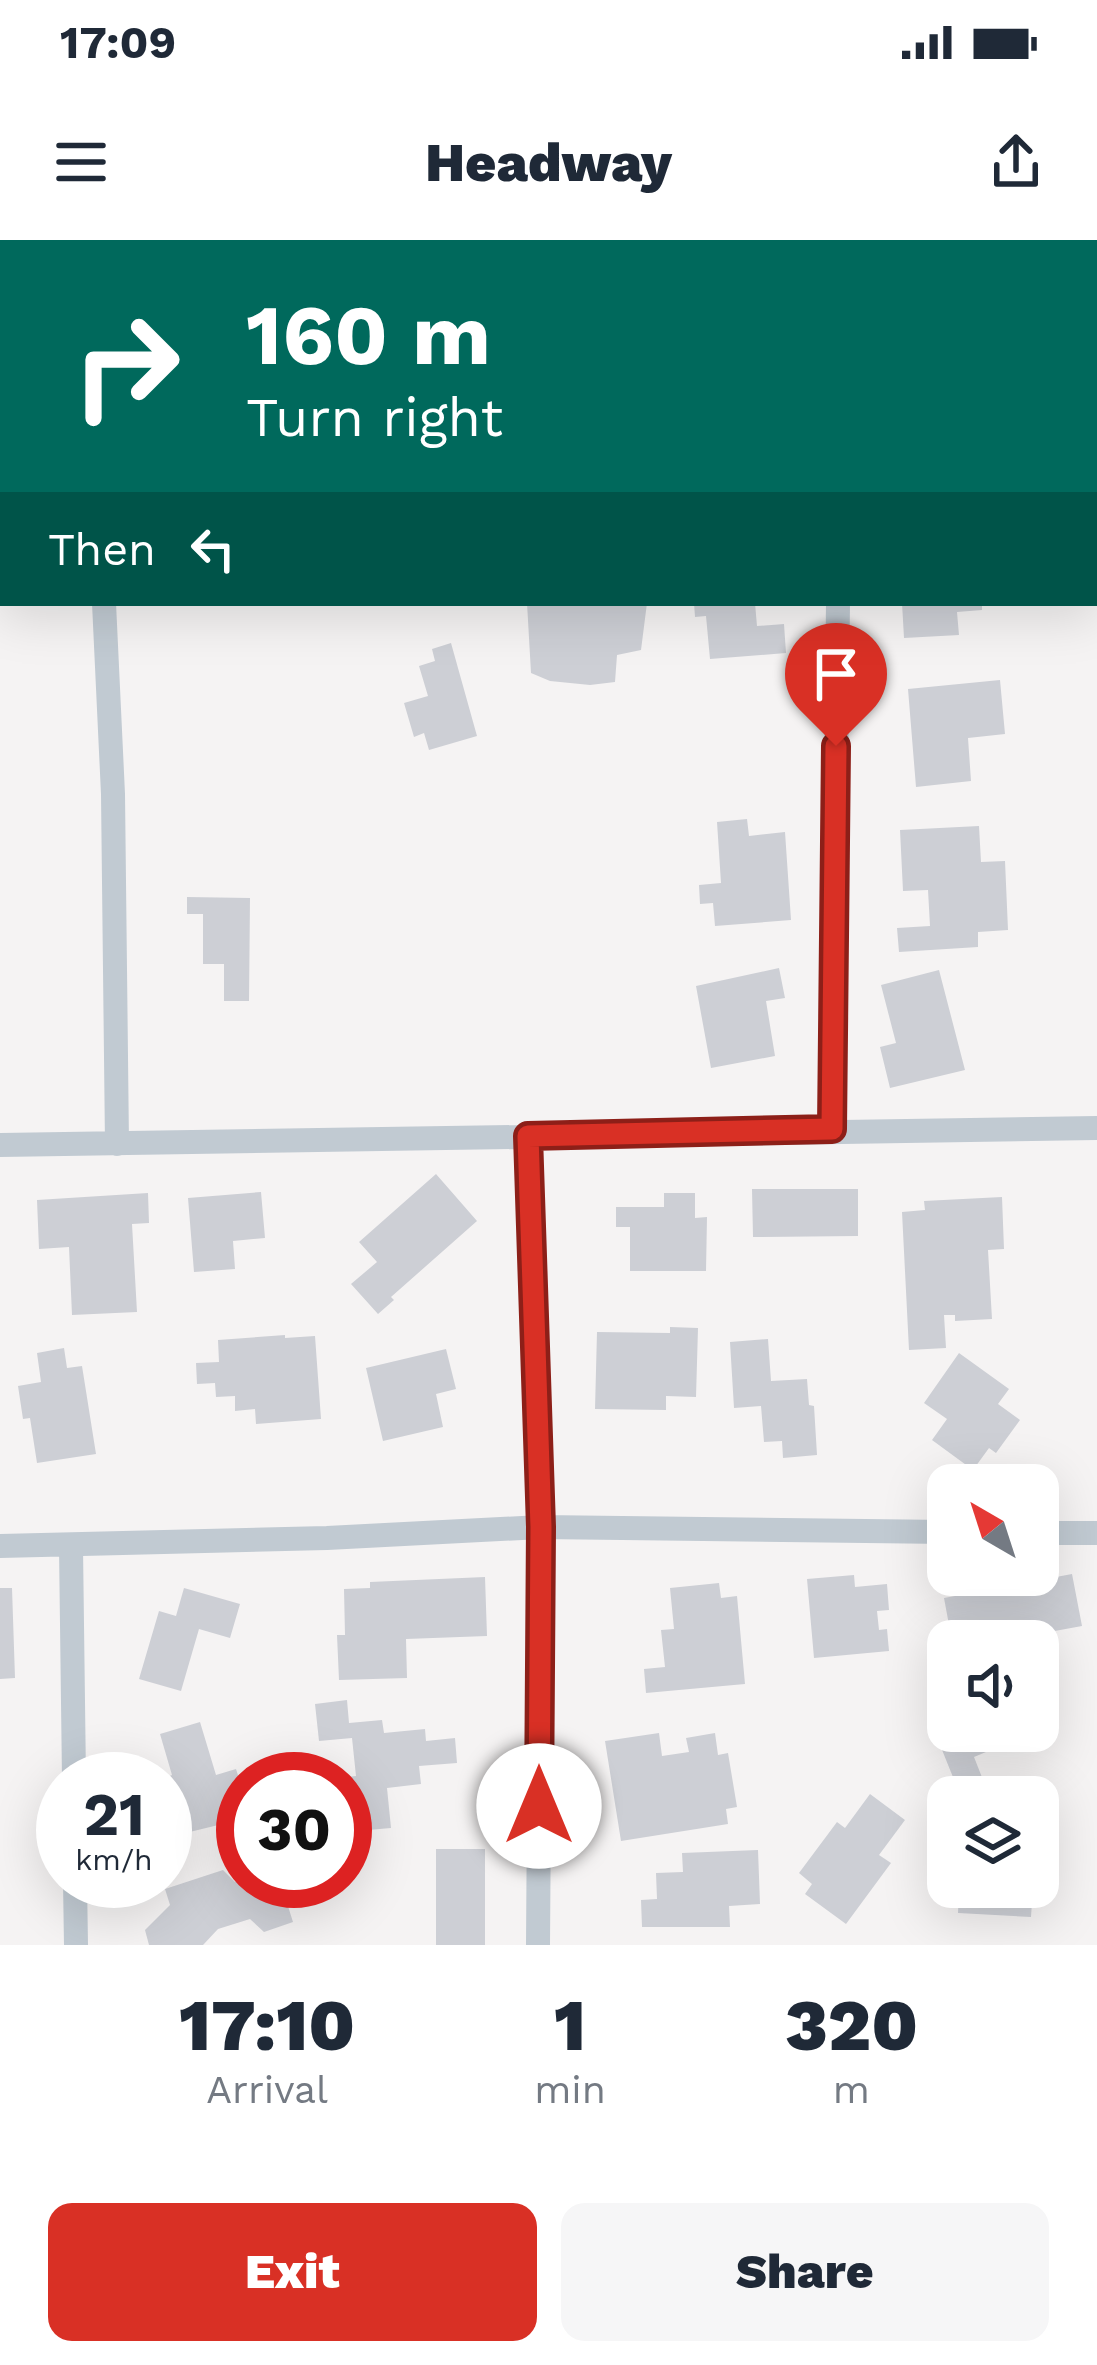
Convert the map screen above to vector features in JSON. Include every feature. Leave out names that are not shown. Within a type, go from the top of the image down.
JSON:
[{"type":"street","points":[[104,606],[113,794],[117,1144]]},
{"type":"street","points":[[832,1129],[838,606]]},
{"type":"street","points":[[0,1145],[1097,1127]]},
{"type":"street","points":[[528,1136],[541,1527],[538,1945]]},
{"type":"street","points":[[0,1546],[541,1527],[927,1532]]},
{"type":"street","points":[[1059,1533],[1097,1533]]},
{"type":"street","points":[[71,1546],[74,1752]]},
{"type":"street","points":[[75,1908],[76,1945]]},
{"type":"building","points":[[527,606],[647,606],[641,650],[617,655],[615,682],[550,681],[531,673]]},
{"type":"building","points":[[694,606],[755,606],[757,626],[784,624],[786,653],[710,659],[706,616],[695,617]]},
{"type":"building","points":[[902,606],[982,606],[982,610],[957,612],[959,635],[904,638]]},
{"type":"building","points":[[451,643],[477,736],[429,750],[424,733],[414,737],[404,703],[428,696],[419,666],[435,661],[432,649]]},
{"type":"building","points":[[1000,680],[1005,734],[968,738],[971,781],[916,787],[908,689]]},
{"type":"building","points":[[747,819],[749,836],[785,832],[791,920],[715,926],[713,903],[700,904],[699,885],[721,883],[717,822]]},
{"type":"building","points":[[979,826],[981,862],[1005,861],[1008,930],[978,932],[978,947],[899,952],[897,928],[930,926],[928,890],[903,891],[900,830]]},
{"type":"building","points":[[187,897],[250,898],[249,1001],[224,1001],[224,964],[203,964],[203,914],[187,914]]},
{"type":"building","points":[[779,968],[785,998],[766,1001],[775,1056],[711,1068],[696,986]]},
{"type":"building","points":[[939,970],[965,1070],[890,1088],[880,1047],[896,1043],[881,985]]},
{"type":"building","points":[[436,1174],[477,1221],[378,1314],[351,1284],[377,1262],[359,1242]]},
{"type":"building","points":[[752,1189],[858,1189],[858,1236],[753,1237]]},
{"type":"building","points":[[261,1192],[265,1238],[233,1241],[235,1269],[194,1272],[188,1198]]},
{"type":"building","points":[[148,1193],[149,1223],[132,1224],[137,1312],[72,1315],[69,1247],[39,1249],[37,1200]]},
{"type":"building","points":[[664,1193],[695,1193],[695,1218],[707,1217],[706,1271],[630,1271],[630,1227],[616,1227],[616,1207],[664,1207]]},
{"type":"building","points":[[1002,1197],[1004,1249],[988,1250],[992,1319],[955,1321],[955,1315],[944,1315],[946,1348],[909,1350],[902,1212],[925,1210],[924,1201]]},
{"type":"building","points":[[670,1327],[698,1328],[696,1397],[666,1396],[666,1410],[595,1409],[597,1332],[670,1333]]},
{"type":"building","points":[[315,1336],[321,1419],[256,1424],[255,1409],[235,1411],[235,1396],[216,1397],[215,1383],[197,1384],[196,1363],[219,1362],[218,1340]]},
{"type":"building","points":[[768,1339],[771,1381],[807,1379],[817,1455],[783,1458],[782,1441],[764,1442],[761,1406],[734,1408],[730,1342]]},
{"type":"building","points":[[64,1348],[67,1368],[82,1366],[96,1454],[37,1463],[30,1418],[23,1419],[18,1386],[41,1382],[37,1353]]},
{"type":"building","points":[[446,1349],[456,1389],[436,1394],[443,1427],[383,1441],[366,1368]]},
{"type":"building","points":[[959,1353],[1009,1389],[998,1404],[1020,1420],[996,1453],[989,1448],[977,1464],[965,1464],[932,1440],[947,1419],[924,1403]]},
{"type":"building","points":[[1072,1574],[1082,1626],[1059,1630],[1059,1620],[948,1620],[944,1598],[1059,1596],[1059,1576]]},
{"type":"building","points":[[854,1575],[855,1587],[887,1584],[889,1610],[877,1611],[879,1630],[887,1629],[889,1651],[814,1658],[807,1579]]},
{"type":"building","points":[[485,1577],[487,1636],[406,1639],[407,1678],[339,1680],[337,1635],[345,1635],[344,1589],[370,1588],[370,1582]]},
{"type":"building","points":[[719,1583],[721,1598],[737,1596],[745,1684],[646,1693],[644,1669],[665,1667],[661,1630],[674,1629],[670,1588]]},
{"type":"building","points":[[0,1588],[12,1588],[15,1678],[0,1679]]},
{"type":"building","points":[[184,1588],[240,1604],[230,1638],[199,1629],[181,1691],[139,1679],[159,1611],[176,1616]]},
{"type":"building","points":[[347,1700],[349,1723],[382,1720],[384,1733],[425,1729],[426,1741],[455,1738],[457,1763],[419,1766],[421,1784],[387,1788],[391,1828],[372,1830],[372,1752],[353,1752],[352,1738],[319,1741],[315,1704]]},
{"type":"building","points":[[200,1722],[216,1775],[216,1826],[192,1831],[192,1752],[165,1752],[160,1734]]},
{"type":"building","points":[[659,1733],[662,1756],[689,1752],[686,1738],[715,1733],[718,1755],[728,1753],[737,1807],[726,1809],[728,1824],[621,1841],[605,1741]]},
{"type":"building","points":[[943,1752],[986,1752],[974,1757],[981,1776],[953,1776]]},
{"type":"building","points":[[870,1794],[905,1820],[879,1855],[891,1863],[846,1924],[805,1894],[812,1884],[799,1873],[837,1822],[845,1828]]},
{"type":"building","points":[[436,1849],[485,1849],[485,1945],[436,1945]]},
{"type":"building","points":[[758,1850],[760,1904],[729,1906],[730,1927],[642,1927],[641,1900],[657,1899],[656,1873],[683,1872],[682,1853]]},
{"type":"building","points":[[216,1872],[216,1908],[289,1908],[293,1922],[264,1932],[250,1919],[218,1929],[203,1945],[149,1945],[145,1930],[167,1908],[192,1908],[192,1880]]},
{"type":"building","points":[[958,1908],[1032,1908],[1031,1917],[958,1913]]},
{"type":"route","points":[[539,1806],[541,1527],[528,1136],[832,1129],[836,746]]}]
